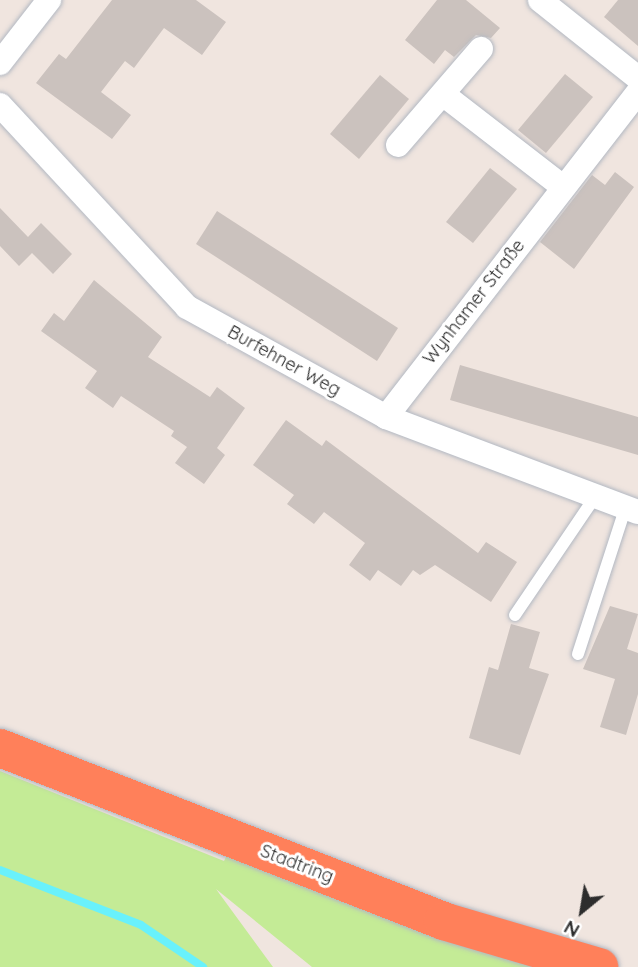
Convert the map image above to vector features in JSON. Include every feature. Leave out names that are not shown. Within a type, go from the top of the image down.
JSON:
[{"type":"highway","name":"Stadtring","points":[[0,748],[443,921],[599,967]]},
{"type":"street","points":[[0,63],[49,0]]},
{"type":"street","points":[[540,0],[638,78]]},
{"type":"street","points":[[398,145],[481,49]]},
{"type":"street","name":"Wynhamer Straße","points":[[386,417],[638,92]]},
{"type":"street","points":[[444,95],[563,187]]},
{"type":"street","name":"Burfehner Weg","points":[[0,105],[187,307],[386,417],[631,511]]},
{"type":"lane","points":[[515,615],[595,497]]},
{"type":"lane","points":[[578,654],[631,511]]},
{"type":"green space","points":[[0,771],[224,861],[230,849],[566,967],[312,967],[216,889],[273,967],[0,967]]},
{"type":"building","points":[[112,0],[196,0],[226,22],[202,55],[164,28],[134,68],[125,61],[101,92],[131,115],[112,139],[36,83],[59,54],[66,59]]},
{"type":"building","points":[[437,0],[466,0],[500,28],[491,38],[476,35],[454,57],[445,50],[434,64],[405,40]]},
{"type":"building","points":[[618,0],[638,0],[638,46],[604,17]]},
{"type":"building","points":[[565,74],[593,97],[546,153],[518,130]]},
{"type":"building","points":[[380,75],[409,99],[359,159],[330,134]]},
{"type":"building","points":[[490,168],[517,189],[473,243],[446,222]]},
{"type":"building","points":[[615,172],[634,187],[574,269],[540,242],[592,175],[605,185]]},
{"type":"building","points":[[0,208],[28,237],[41,223],[72,254],[53,274],[32,253],[19,266],[0,246]]},
{"type":"building","points":[[217,211],[398,328],[377,361],[196,244]]},
{"type":"building","points":[[94,280],[162,337],[148,357],[210,397],[217,387],[245,408],[217,448],[225,455],[204,484],[175,463],[187,447],[171,436],[174,431],[121,396],[113,408],[85,388],[97,371],[41,331],[54,313],[64,321]]},
{"type":"building","points":[[460,365],[638,417],[638,455],[450,400]]},
{"type":"building","points":[[286,420],[322,446],[326,440],[478,553],[486,542],[517,562],[491,602],[435,565],[420,575],[413,570],[401,586],[378,570],[370,581],[349,565],[365,543],[324,512],[314,524],[287,504],[294,495],[253,465]]},
{"type":"building","points":[[610,606],[638,614],[627,649],[638,653],[638,694],[626,735],[600,727],[615,679],[583,669]]},
{"type":"building","points":[[511,624],[540,632],[529,668],[549,674],[520,755],[469,738],[489,667],[498,670]]},
{"type":"waterway","points":[[0,870],[141,925],[203,967]]}]
